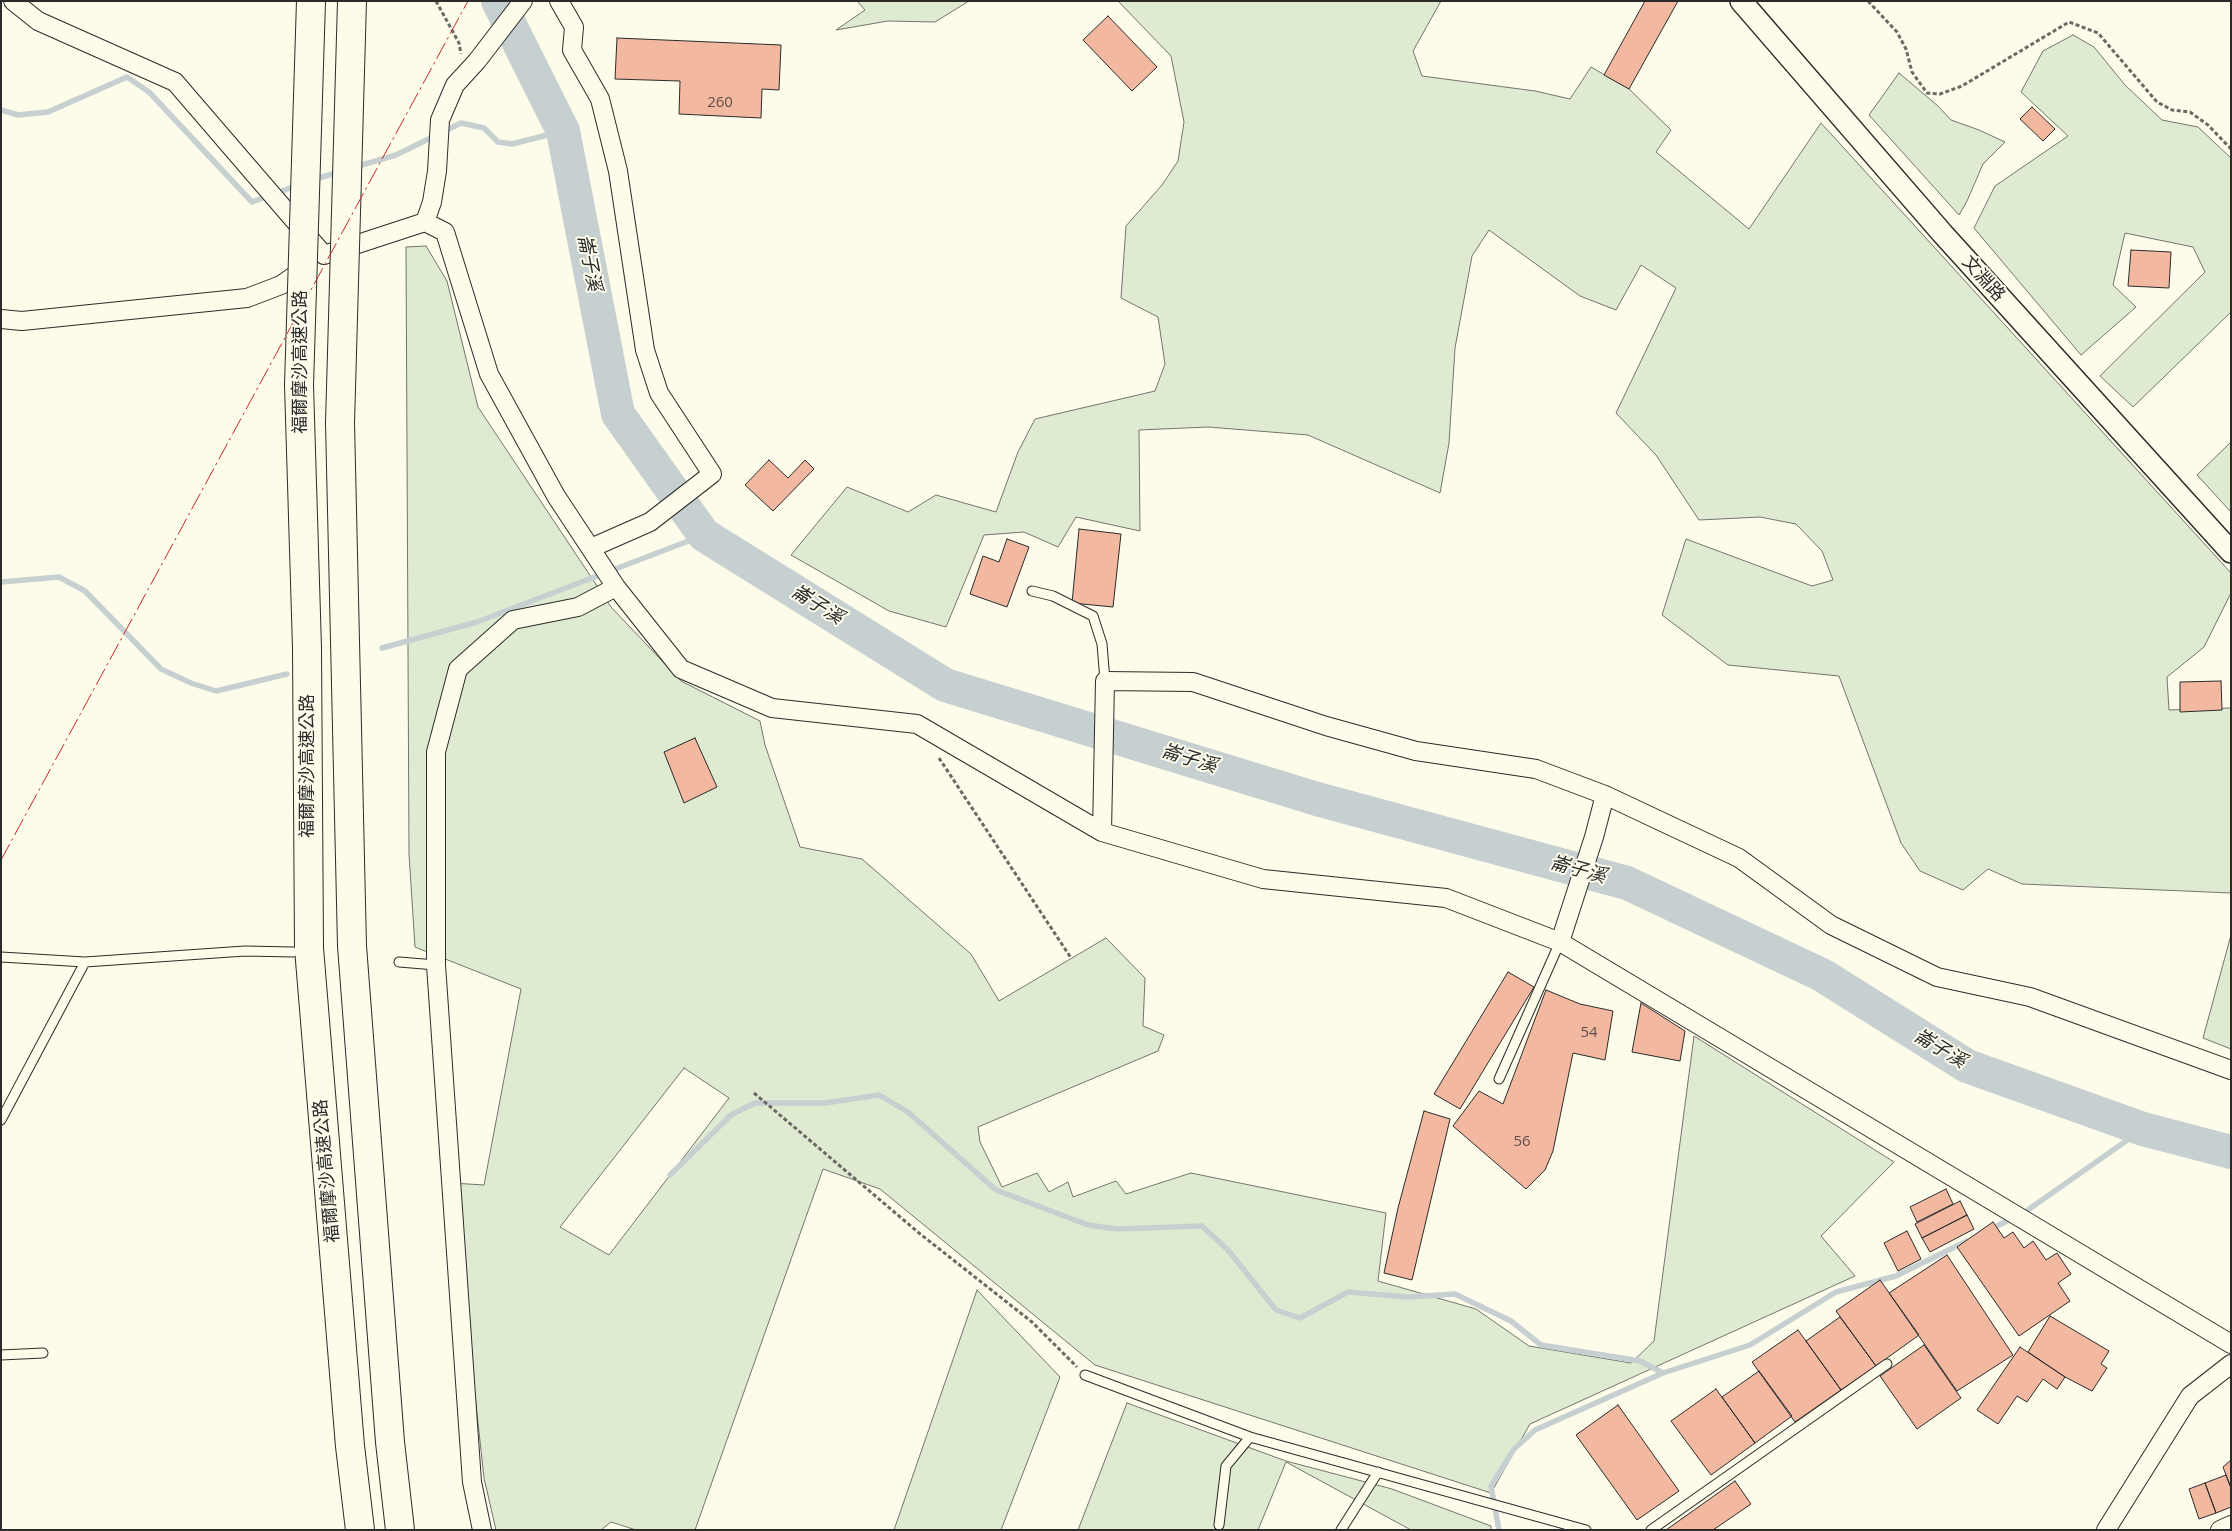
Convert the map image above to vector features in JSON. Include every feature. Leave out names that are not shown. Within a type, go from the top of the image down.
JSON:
[{"type":"highway","name":"福爾摩沙高速公路","points":[[311,1],[299,385],[307,648],[309,948],[350,1446],[359,1530]]},
{"type":"highway","points":[[352,1],[340,423],[352,946],[400,1530]]},
{"type":"highway","points":[[395,1484],[408,1530]]},
{"type":"street","points":[[12,1],[38,21],[175,82],[324,255]]},
{"type":"street","points":[[424,222],[432,202],[438,171],[440,120],[455,85],[523,1]]},
{"type":"street","points":[[559,1],[574,27],[572,50],[600,99],[618,171],[645,350],[659,393],[712,474],[650,522],[591,548]]},
{"type":"street","name":"文淵路","points":[[1741,1],[1942,233],[2231,552]]},
{"type":"street","points":[[1,319],[22,321],[247,298],[281,286],[324,255],[424,222],[445,232],[489,374],[556,496],[616,586],[681,669],[772,708],[917,724],[1102,832],[1263,879],[1446,898],[1560,942],[2231,1344]]},
{"type":"street","points":[[482,1530],[472,1482],[436,965],[436,752],[458,669],[513,620],[578,607],[616,586]]},
{"type":"street","points":[[1102,832],[1104,682],[1193,682],[1326,726],[1416,751],[1536,769],[1605,795],[1739,858],[1831,925],[1937,977],[2030,997],[2231,1070]]},
{"type":"street","points":[[1560,942],[1594,837],[1605,795]]},
{"type":"street","points":[[2106,1530],[2190,1396],[2231,1364]]},
{"type":"street","points":[[2220,1530],[2231,1526]]},
{"type":"lane","points":[[1032,591],[1053,596],[1093,616],[1102,644],[1104,682]]},
{"type":"lane","points":[[1499,1079],[1560,942]]},
{"type":"lane","points":[[1,957],[85,962],[245,951],[294,952]]},
{"type":"lane","points":[[1,1120],[85,962]]},
{"type":"lane","points":[[399,962],[436,965]]},
{"type":"lane","points":[[1,1355],[43,1353]]},
{"type":"lane","points":[[1651,1530],[1887,1364]]},
{"type":"lane","points":[[1085,1374],[1250,1437],[1586,1530]]},
{"type":"lane","points":[[1219,1525],[1226,1466],[1250,1437]]},
{"type":"lane","points":[[1341,1530],[1378,1472]]},
{"type":"path","points":[[436,1],[471,67]]},
{"type":"path","points":[[1868,1],[1898,32],[1906,49],[1912,72],[1927,93],[1940,94],[1962,86],[2069,22],[2098,33],[2157,102],[2172,110],[2190,112],[2208,125],[2231,149]]},
{"type":"path","points":[[938,757],[1071,958]]},
{"type":"path","points":[[754,1093],[919,1233],[1032,1322],[1085,1374]]},
{"type":"green space","points":[[857,1],[969,1],[935,22],[888,21],[836,30],[865,10]]},
{"type":"green space","points":[[1118,1],[1441,1],[1413,51],[1422,76],[1535,91],[1570,99],[1591,67],[1629,89],[1671,130],[1656,152],[1749,229],[1821,123],[2231,573],[2231,593],[2204,647],[2167,677],[2169,710],[2231,708],[2231,893],[2022,884],[1988,869],[1963,890],[1920,871],[1901,843],[1839,676],[1728,665],[1662,615],[1686,539],[1812,586],[1833,580],[1822,551],[1796,524],[1760,517],[1699,520],[1656,455],[1616,413],[1676,288],[1641,265],[1616,310],[1580,296],[1489,230],[1472,256],[1455,348],[1449,443],[1440,493],[1308,435],[1208,427],[1139,430],[1140,531],[1076,517],[1058,547],[1024,532],[984,535],[946,627],[889,611],[791,555],[847,487],[908,512],[936,495],[996,512],[1018,452],[1035,419],[1155,391],[1165,364],[1158,317],[1121,298],[1126,226],[1162,185],[1178,161],[1184,122],[1171,56]]},
{"type":"green space","points":[[2073,35],[2094,47],[2125,85],[2162,120],[2198,127],[2231,158],[2231,312],[2133,407],[2100,376],[2205,272],[2193,247],[2125,233],[2113,285],[2136,307],[2081,355],[1974,228],[1995,186],[2068,136],[2021,92],[2043,51]]},
{"type":"green space","points":[[1899,73],[1938,106],[1951,120],[2005,142],[1983,164],[1959,215],[1869,115]]},
{"type":"green space","points":[[426,246],[447,281],[478,407],[611,607],[681,681],[760,721],[765,745],[800,847],[862,859],[971,954],[999,1001],[1106,938],[1145,978],[1143,1026],[1164,1035],[1158,1051],[978,1127],[980,1142],[1002,1187],[1037,1173],[1049,1192],[1068,1182],[1073,1197],[1116,1181],[1126,1194],[1191,1173],[1386,1213],[1378,1281],[1476,1309],[1529,1346],[1631,1363],[1654,1341],[1694,1036],[1894,1162],[1821,1236],[1855,1276],[1530,1424],[1491,1493],[1095,1365],[880,1189],[823,1169],[695,1530],[636,1530],[611,1522],[601,1530],[496,1530],[484,1478],[452,1183],[484,1185],[521,989],[415,947],[409,854],[406,247]],"holes":[[[684,1068],[729,1098],[609,1255],[560,1227]]]},
{"type":"green space","points":[[2231,442],[2231,512],[2197,475]]},
{"type":"green space","points":[[2231,935],[2231,1049],[2203,1038]]},
{"type":"green space","points":[[977,1290],[1060,1377],[1001,1530],[894,1530]]},
{"type":"green space","points":[[1127,1403],[1286,1461],[1392,1489],[1491,1526],[1491,1530],[1411,1530],[1286,1462],[1258,1530],[1078,1530]]},
{"type":"building","points":[[1645,1],[1678,1],[1629,89],[1604,75]]},
{"type":"building","points":[[1108,16],[1157,67],[1132,91],[1083,40]]},
{"type":"building","points":[[617,38],[781,45],[779,90],[762,89],[761,118],[679,114],[680,81],[615,79]]},
{"type":"building","points":[[2032,107],[2055,129],[2043,141],[2020,119]]},
{"type":"building","points":[[2131,250],[2171,252],[2169,288],[2128,286]]},
{"type":"building","points":[[769,460],[788,478],[805,460],[814,469],[773,511],[745,485]]},
{"type":"building","points":[[1079,529],[1121,534],[1113,607],[1072,603]]},
{"type":"building","points":[[1007,539],[1029,547],[1007,607],[970,594],[983,556],[999,562]]},
{"type":"building","points":[[2221,681],[2222,710],[2180,712],[2180,682]]},
{"type":"building","points":[[695,738],[717,787],[684,803],[664,752]]},
{"type":"building","points":[[1508,972],[1534,987],[1460,1109],[1434,1094]]},
{"type":"building","points":[[1546,990],[1580,1004],[1613,1011],[1605,1060],[1573,1053],[1553,1151],[1545,1170],[1526,1189],[1453,1126],[1479,1091],[1503,1104]]},
{"type":"building","points":[[1641,1003],[1685,1031],[1680,1061],[1632,1052]]},
{"type":"building","points":[[1424,1111],[1450,1119],[1412,1280],[1384,1273],[1398,1208]]},
{"type":"building","points":[[1946,1189],[1953,1204],[1917,1222],[1910,1207]]},
{"type":"building","points":[[1960,1201],[1967,1215],[1922,1238],[1915,1224]]},
{"type":"building","points":[[1967,1215],[1974,1229],[1930,1252],[1922,1238]]},
{"type":"building","points":[[1993,1222],[2004,1238],[2013,1232],[2024,1248],[2033,1241],[2046,1260],[2057,1253],[2071,1274],[2058,1283],[2070,1301],[2019,1336],[1957,1247]]},
{"type":"building","points":[[1907,1231],[1921,1259],[1898,1271],[1884,1243]]},
{"type":"building","points":[[1947,1255],[2013,1355],[1957,1391],[1889,1293]]},
{"type":"building","points":[[1880,1280],[1919,1335],[1876,1366],[1836,1311]]},
{"type":"building","points":[[2050,1316],[2109,1351],[2101,1364],[2107,1368],[2092,1391],[2065,1377],[2028,1352]]},
{"type":"building","points":[[1840,1317],[1876,1366],[1841,1390],[1806,1341]]},
{"type":"building","points":[[1798,1330],[1841,1390],[1795,1422],[1752,1362]]},
{"type":"building","points":[[1924,1345],[1961,1398],[1917,1429],[1880,1376]]},
{"type":"building","points":[[2020,1347],[2065,1377],[2057,1389],[2043,1379],[2027,1402],[2017,1396],[1998,1424],[1977,1410]]},
{"type":"building","points":[[1759,1371],[1792,1416],[1755,1443],[1722,1397]]},
{"type":"building","points":[[1716,1389],[1755,1443],[1711,1475],[1671,1421]]},
{"type":"building","points":[[1618,1405],[1679,1491],[1637,1520],[1576,1435]]},
{"type":"building","points":[[2231,1460],[2231,1488],[2223,1467]]},
{"type":"building","points":[[2226,1475],[2231,1488],[2231,1507],[2216,1513],[2205,1483]]},
{"type":"building","points":[[1735,1481],[1751,1504],[1713,1530],[1666,1530]]},
{"type":"building","points":[[2205,1483],[2216,1513],[2199,1519],[2189,1489]]},
{"type":"waterway","name":"崙子溪","points":[[498,1],[563,131],[618,414],[704,535],[945,685],[1317,799],[1627,883],[1822,975],[1967,1066],[2143,1129],[2231,1152]]},
{"type":"waterway","points":[[1,110],[18,115],[48,112],[127,77],[149,92],[252,202],[298,185]]},
{"type":"waterway","points":[[355,167],[396,155],[461,123],[484,128],[498,142],[512,144],[563,131]]},
{"type":"waterway","points":[[312,180],[339,172]]},
{"type":"waterway","points":[[382,648],[477,622],[704,535]]},
{"type":"waterway","points":[[1,582],[59,577],[85,591],[161,669],[191,683],[216,691],[287,674]]},
{"type":"waterway","points":[[670,1175],[731,1115],[755,1103],[825,1103],[879,1095],[908,1112],[996,1190],[1088,1225],[1117,1229],[1202,1226],[1228,1250],[1276,1310],[1300,1318],[1348,1292],[1408,1297],[1455,1294],[1511,1321],[1541,1345],[1640,1361],[1663,1373]]},
{"type":"waterway","points":[[1991,1229],[2025,1212],[2143,1129]]},
{"type":"waterway","points":[[1499,1530],[1491,1486],[1514,1449],[1535,1430],[1663,1373],[1750,1345],[1836,1292],[1896,1276],[1967,1241]]},
{"type":"power","points":[[1,860],[468,1]]}]
